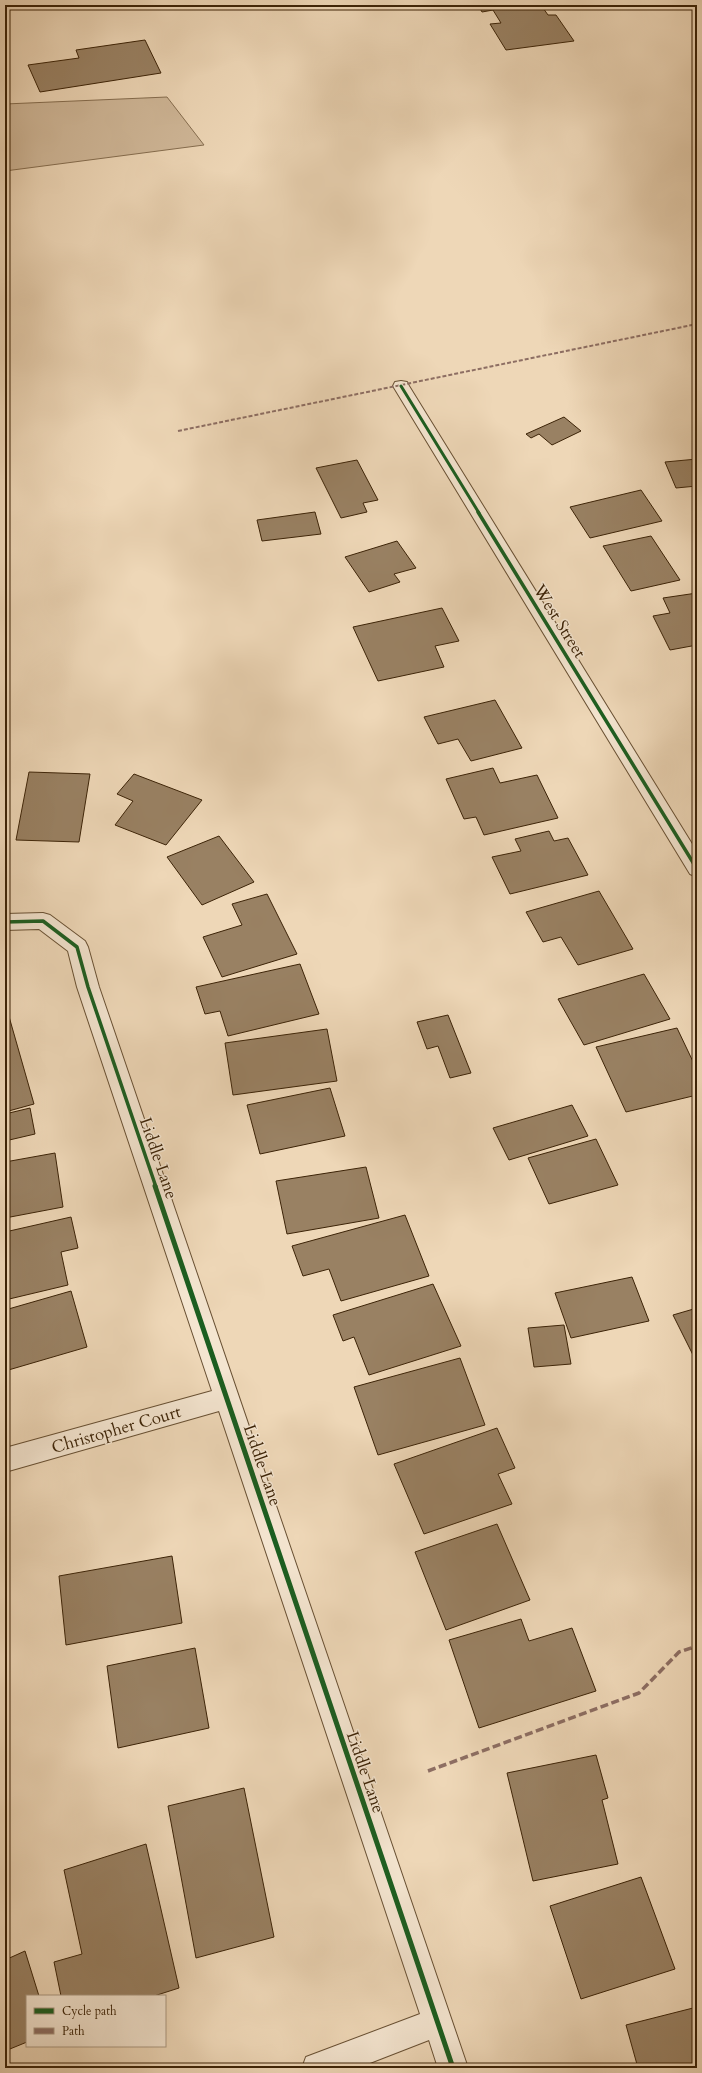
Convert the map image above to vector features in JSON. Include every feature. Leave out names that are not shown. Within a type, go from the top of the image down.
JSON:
[{"type":"street","name":"West Street","points":[[401,386],[697,869]]},
{"type":"street","name":"Liddle Lane","points":[[5,922],[43,921],[77,947],[88,987],[452,2068]]},
{"type":"street","name":"Christopher Court","points":[[5,1460],[226,1398]]},
{"type":"street","points":[[317,2068],[437,2022]]},
{"type":"shaded area","points":[[167,97],[204,145],[5,171],[5,104]]},
{"type":"building","points":[[478,5],[541,5],[548,15],[556,15],[574,41],[506,50],[490,24],[501,23],[493,10],[482,12]]},
{"type":"building","points":[[145,40],[161,73],[40,92],[28,65],[79,58],[76,50]]},
{"type":"building","points":[[564,417],[581,431],[552,445],[539,434],[531,438],[526,434]]},
{"type":"building","points":[[697,459],[697,486],[676,488],[665,462]]},
{"type":"building","points":[[357,460],[378,500],[363,503],[367,512],[341,518],[316,468]]},
{"type":"building","points":[[641,490],[662,521],[590,538],[570,507]]},
{"type":"building","points":[[315,512],[321,534],[262,541],[257,520]]},
{"type":"building","points":[[651,536],[680,580],[631,591],[603,546]]},
{"type":"building","points":[[397,541],[416,568],[394,574],[400,582],[369,592],[345,557]]},
{"type":"building","points":[[697,593],[697,645],[670,650],[653,616],[670,613],[663,598]]},
{"type":"building","points":[[442,608],[459,641],[435,646],[444,667],[378,681],[353,627]]},
{"type":"building","points":[[495,700],[522,748],[471,761],[458,739],[438,744],[424,717]]},
{"type":"building","points":[[493,768],[500,783],[537,775],[558,818],[484,835],[476,817],[464,819],[446,779]]},
{"type":"building","points":[[29,772],[90,774],[79,842],[16,840]]},
{"type":"building","points":[[134,774],[202,800],[166,845],[115,825],[133,801],[117,794]]},
{"type":"building","points":[[549,831],[554,841],[568,838],[588,875],[510,894],[492,857],[521,851],[515,839]]},
{"type":"building","points":[[219,836],[254,882],[202,905],[167,857]]},
{"type":"building","points":[[599,891],[633,949],[578,965],[561,937],[543,942],[526,912]]},
{"type":"building","points":[[267,894],[297,954],[222,977],[203,937],[242,925],[232,904]]},
{"type":"building","points":[[300,964],[319,1014],[228,1036],[220,1011],[205,1014],[196,987]]},
{"type":"building","points":[[644,974],[670,1019],[584,1045],[558,999]]},
{"type":"building","points":[[8,1013],[34,1104],[5,1112],[5,1014]]},
{"type":"building","points":[[448,1015],[471,1073],[450,1078],[438,1046],[427,1049],[417,1022]]},
{"type":"building","points":[[677,1028],[697,1070],[697,1095],[626,1112],[596,1047]]},
{"type":"building","points":[[327,1029],[337,1081],[233,1095],[225,1043]]},
{"type":"building","points":[[330,1088],[345,1136],[260,1154],[247,1105]]},
{"type":"building","points":[[572,1105],[588,1136],[509,1160],[493,1128]]},
{"type":"building","points":[[30,1108],[35,1134],[5,1141],[5,1114]]},
{"type":"building","points":[[596,1139],[618,1185],[549,1204],[528,1158]]},
{"type":"building","points":[[55,1153],[63,1207],[5,1218],[5,1162]]},
{"type":"building","points":[[366,1167],[379,1218],[287,1234],[276,1181]]},
{"type":"building","points":[[405,1215],[429,1276],[341,1301],[329,1269],[303,1276],[292,1246]]},
{"type":"building","points":[[71,1217],[78,1248],[61,1252],[68,1285],[5,1300],[5,1232]]},
{"type":"building","points":[[632,1277],[649,1321],[571,1338],[555,1293]]},
{"type":"building","points":[[433,1284],[461,1346],[369,1375],[354,1337],[343,1341],[333,1315]]},
{"type":"building","points":[[71,1291],[87,1347],[5,1371],[5,1310]]},
{"type":"building","points":[[697,1308],[697,1359],[695,1359],[673,1315]]},
{"type":"building","points":[[564,1325],[571,1364],[534,1367],[528,1328]]},
{"type":"building","points":[[460,1358],[485,1425],[378,1455],[354,1387]]},
{"type":"building","points":[[497,1428],[515,1468],[498,1474],[512,1504],[424,1534],[394,1464]]},
{"type":"building","points":[[497,1524],[530,1600],[446,1630],[415,1552]]},
{"type":"building","points":[[172,1556],[182,1623],[66,1645],[59,1576]]},
{"type":"building","points":[[521,1619],[529,1641],[572,1628],[596,1691],[479,1728],[449,1640]]},
{"type":"building","points":[[195,1648],[209,1728],[118,1748],[107,1666]]},
{"type":"building","points":[[596,1755],[608,1798],[602,1800],[618,1864],[533,1881],[507,1773]]},
{"type":"building","points":[[244,1788],[274,1937],[196,1958],[168,1806]]},
{"type":"building","points":[[146,1844],[179,1988],[157,1995],[61,1995],[54,1962],[82,1954],[64,1870]]},
{"type":"building","points":[[641,1877],[675,1969],[581,1999],[550,1906]]},
{"type":"building","points":[[25,1951],[39,1995],[26,1995],[26,2042],[5,2051],[5,1960]]},
{"type":"building","points":[[697,2007],[697,2068],[638,2068],[626,2025]]},
{"type":"marked path","points":[[178,431],[697,324]]},
{"type":"marked path","points":[[428,1771],[639,1693],[679,1652],[697,1646]]},
{"type":"cycle path","points":[[401,386],[697,869]]},
{"type":"cycle path","points":[[5,922],[43,921],[77,947],[88,987],[453,2068]]}]
